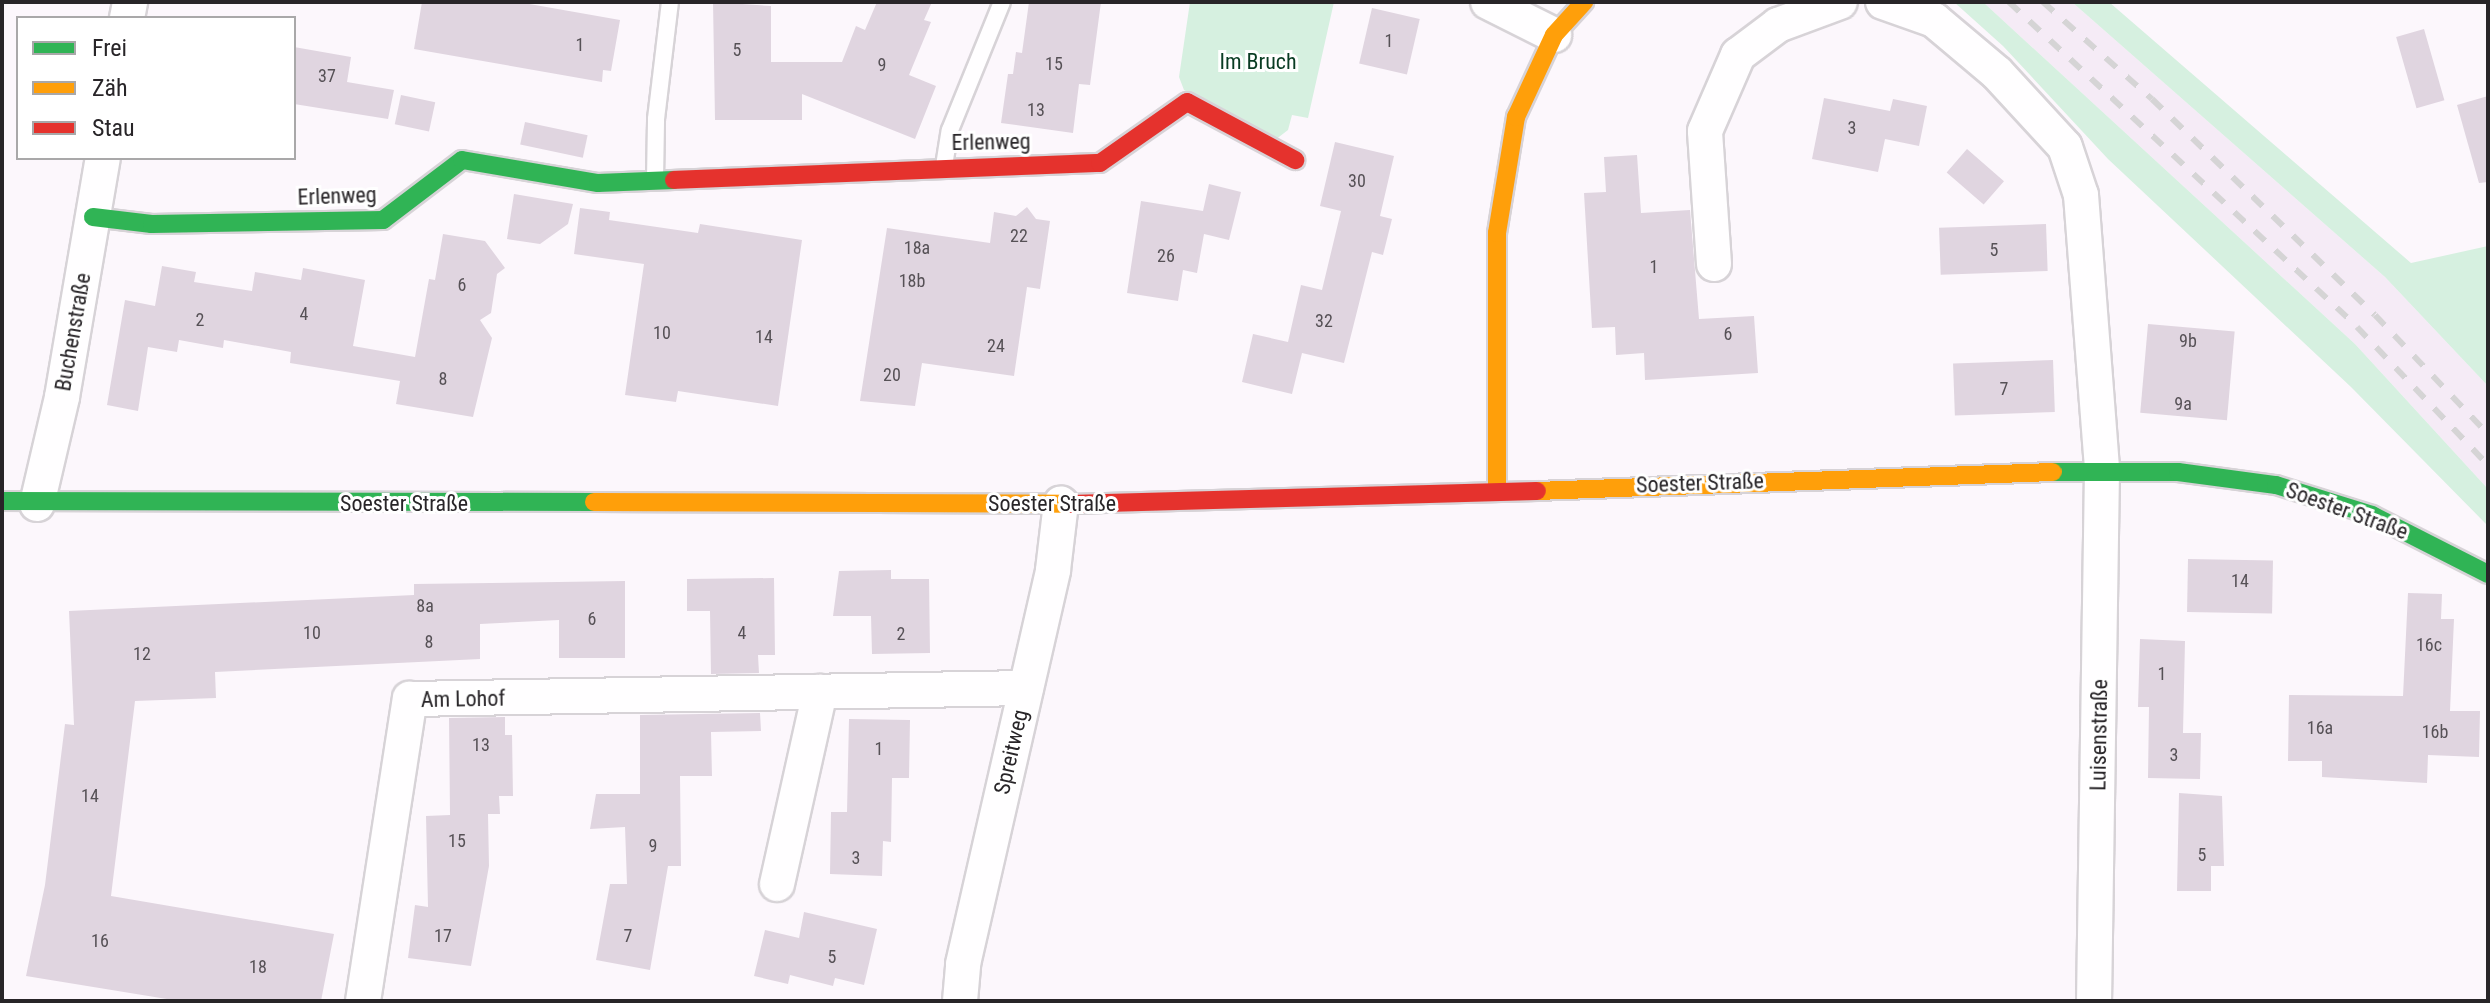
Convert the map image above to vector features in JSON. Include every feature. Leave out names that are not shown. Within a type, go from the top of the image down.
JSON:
[{"type":"street","points":[[1488,2],[1554,35]]},
{"type":"street","points":[[1497,490],[1497,233],[1516,117],[1554,35],[1584,2]]},
{"type":"street","points":[[1714,264],[1705,131],[1738,55],[1778,25],[1840,2]]},
{"type":"street","points":[[1883,2],[1934,20],[1997,73],[2065,147],[2081,195],[2089,250],[2102,470]]},
{"type":"street","name":"Erlenweg","points":[[93,217],[152,224],[383,220],[462,160],[572,181],[655,183],[944,167],[1100,163],[1187,102],[1295,160]]},
{"type":"street","name":"Buchenstraße","points":[[37,504],[103,160]]},
{"type":"street","name":"Soester Straße","points":[[2,501],[37,504],[1202,504],[1497,490],[2102,470],[2178,472],[2276,485],[2372,515],[2488,574]]},
{"type":"street","name":"Luisenstraße","points":[[2094,1001],[2102,470]]},
{"type":"street","name":"Spreitweg","points":[[960,1001],[963,964],[1053,570],[1061,503]]},
{"type":"street","name":"Am Lohof","points":[[363,1001],[410,699],[1026,688]]},
{"type":"street","points":[[777,884],[820,692]]},
{"type":"lane","points":[[655,183],[656,119],[670,2]]},
{"type":"lane","points":[[944,167],[950,130],[1002,2]]},
{"type":"shaded area","points":[[1983,2],[2072,2],[2385,277],[2488,386],[2488,489],[2355,344]]},
{"type":"green space","name":"Im Bruch","points":[[1190,2],[1334,2],[1308,118],[1292,115],[1288,130],[1275,140],[1184,90],[1179,77]]},
{"type":"green space","points":[[1954,2],[1983,2],[2355,344],[2488,489],[2488,526],[2351,387],[2108,159],[2003,46]]},
{"type":"green space","points":[[2072,2],[2109,2],[2411,263],[2488,246],[2488,386],[2385,277]]},
{"type":"building","points":[[422,2],[518,2],[620,20],[611,71],[603,70],[602,82],[414,49]]},
{"type":"building","points":[[713,2],[771,6],[771,62],[842,62],[856,26],[865,30],[877,2],[932,2],[924,20],[931,22],[909,75],[936,86],[915,139],[802,94],[802,120],[715,120]]},
{"type":"building","points":[[1029,2],[1101,2],[1090,85],[1079,84],[1073,133],[1001,123],[1008,74],[1013,74],[1016,52],[1022,53]]},
{"type":"building","points":[[1372,8],[1420,19],[1407,75],[1359,64]]},
{"type":"building","points":[[2424,29],[2444,100],[2417,108],[2396,37]]},
{"type":"building","points":[[296,47],[351,57],[347,82],[394,90],[388,119],[296,104]]},
{"type":"building","points":[[401,95],[435,102],[429,132],[395,124]]},
{"type":"building","points":[[2488,96],[2488,182],[2479,183],[2457,105]]},
{"type":"building","points":[[1824,98],[1890,111],[1893,99],[1927,106],[1919,146],[1885,139],[1878,172],[1812,159]]},
{"type":"building","points":[[525,122],[588,135],[583,158],[520,144]]},
{"type":"building","points":[[1335,142],[1394,156],[1380,216],[1392,219],[1383,255],[1372,252],[1344,363],[1302,353],[1292,394],[1242,382],[1253,334],[1288,342],[1301,285],[1322,290],[1341,211],[1320,206]]},
{"type":"building","points":[[1967,149],[2004,181],[1984,205],[1947,172]]},
{"type":"building","points":[[1637,155],[1641,213],[1690,210],[1699,319],[1754,316],[1758,373],[1645,380],[1644,353],[1616,355],[1615,327],[1592,328],[1584,193],[1606,192],[1604,157]]},
{"type":"building","points":[[1209,184],[1241,192],[1229,240],[1204,234],[1197,273],[1183,270],[1178,301],[1127,293],[1141,201],[1203,211]]},
{"type":"building","points":[[514,194],[573,204],[568,224],[540,244],[507,239]]},
{"type":"building","points":[[1027,207],[1036,219],[1050,221],[1040,289],[1027,287],[1014,376],[922,363],[915,406],[860,401],[887,228],[990,243],[994,212],[1016,216]]},
{"type":"building","points":[[580,208],[610,212],[609,220],[698,233],[700,224],[802,240],[778,406],[678,391],[676,402],[625,395],[644,264],[574,254]]},
{"type":"building","points":[[2046,224],[2048,271],[1941,275],[1939,228]]},
{"type":"building","points":[[443,234],[485,241],[505,268],[497,274],[491,313],[480,320],[492,338],[473,417],[396,404],[400,381],[290,363],[291,352],[224,340],[223,348],[179,340],[177,352],[148,347],[138,411],[107,405],[125,300],[155,306],[162,266],[196,272],[194,282],[252,291],[255,272],[301,280],[303,268],[365,280],[353,346],[415,357],[429,279],[435,280]]},
{"type":"building","points":[[2148,324],[2235,332],[2227,420],[2140,413]]},
{"type":"building","points":[[2053,360],[2055,412],[1955,415],[1953,363]]},
{"type":"building","points":[[2188,559],[2273,560],[2272,613],[2187,612]]},
{"type":"building","points":[[891,570],[891,579],[929,579],[930,653],[872,654],[871,616],[833,616],[839,571]]},
{"type":"building","points":[[774,578],[775,655],[758,655],[759,673],[711,674],[710,611],[687,611],[687,579]]},
{"type":"building","points":[[625,581],[625,658],[559,658],[559,620],[480,624],[480,659],[215,672],[216,698],[135,701],[111,896],[334,934],[321,1001],[179,1001],[26,976],[45,885],[65,724],[74,725],[69,611],[414,595],[414,584]]},
{"type":"building","points":[[2408,593],[2442,594],[2441,619],[2454,619],[2450,711],[2480,711],[2479,757],[2428,755],[2427,783],[2322,777],[2322,761],[2288,761],[2289,695],[2403,696]]},
{"type":"building","points":[[2140,639],[2185,641],[2183,733],[2201,733],[2200,779],[2148,778],[2149,707],[2138,707]]},
{"type":"building","points":[[760,713],[761,731],[711,732],[712,776],[680,776],[681,866],[668,866],[650,970],[596,960],[610,884],[627,884],[625,827],[590,829],[596,794],[640,794],[640,715]]},
{"type":"building","points":[[505,717],[505,735],[512,735],[513,796],[499,796],[500,814],[488,814],[489,866],[471,966],[408,958],[415,905],[428,907],[426,816],[450,815],[449,718]]},
{"type":"building","points":[[849,719],[910,720],[909,778],[892,778],[891,842],[883,841],[882,876],[830,874],[831,812],[847,812]]},
{"type":"building","points":[[2179,793],[2222,796],[2224,866],[2211,866],[2211,891],[2177,891]]},
{"type":"building","points":[[804,912],[877,929],[864,985],[835,978],[833,986],[790,975],[788,984],[754,976],[765,930],[799,938]]},
{"type":"railway","points":[[2009,2],[2357,327],[2488,465]]},
{"type":"railway","points":[[2043,2],[2152,99],[2375,315],[2488,434]]},
{"type":"traffic: fast","points":[[93,217],[152,224],[383,220],[462,160],[598,183],[674,180]]},
{"type":"traffic: fast","points":[[2053,472],[2178,472],[2276,485],[2372,515],[2488,574]]},
{"type":"traffic: fast","points":[[2,501],[594,502]]},
{"type":"traffic: slow","points":[[1497,490],[1497,233],[1516,117],[1554,35],[1584,2]]},
{"type":"traffic: slow","points":[[1537,491],[2053,472]]},
{"type":"traffic: slow","points":[[594,502],[1070,504]]},
{"type":"traffic: jam","points":[[674,180],[1100,163],[1187,102],[1295,160]]},
{"type":"traffic: jam","points":[[1070,504],[1537,491]]}]
